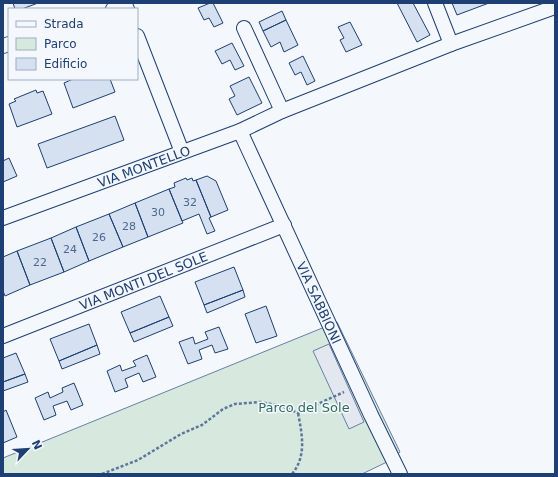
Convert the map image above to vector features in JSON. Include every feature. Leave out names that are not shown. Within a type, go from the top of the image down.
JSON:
[{"type":"street","points":[[435,3],[451,44]]},
{"type":"street","points":[[116,8],[125,5],[126,8]]},
{"type":"street","name":"VIA MONTELLO","points":[[3,218],[240,131],[282,111],[451,44],[555,7]]},
{"type":"street","points":[[244,28],[282,111]]},
{"type":"street","points":[[138,39],[182,152]]},
{"type":"street","name":"VIA SABBIONI","points":[[240,131],[371,415],[400,474]]},
{"type":"street","name":"VIA MONTI DEL SOLE","points":[[3,336],[284,225]]},
{"type":"path","points":[[102,474],[138,460],[181,434],[202,425],[223,409],[235,404],[260,402],[282,406],[298,413],[344,392]]},
{"type":"path","points":[[292,474],[297,468],[303,451],[298,413]]},
{"type":"green space","name":"Parco del Sole","points":[[337,322],[400,452],[389,461],[362,474],[3,474],[3,458]]},
{"type":"shaded area","points":[[329,344],[364,422],[349,429],[313,351]]},
{"type":"building","points":[[13,3],[38,3],[25,8],[15,8]]},
{"type":"building","points":[[213,3],[223,23],[214,27],[209,18],[204,20],[198,8]]},
{"type":"building","points":[[397,3],[413,3],[430,35],[417,42]]},
{"type":"building","points":[[452,3],[489,3],[457,15]]},
{"type":"building","points":[[282,11],[286,20],[263,31],[259,22]]},
{"type":"building","points":[[286,20],[298,45],[284,52],[280,42],[271,47],[263,31]]},
{"type":"building","points":[[350,22],[362,45],[346,52],[340,40],[344,38],[338,27]]},
{"type":"building","points":[[232,43],[244,66],[235,70],[230,60],[222,64],[215,51]]},
{"type":"building","points":[[303,56],[315,81],[307,85],[301,72],[295,75],[289,63]]},
{"type":"building","points":[[249,77],[262,103],[237,115],[229,99],[235,96],[230,86]]},
{"type":"building","points":[[71,80],[110,80],[115,92],[73,108],[64,83]]},
{"type":"building","points":[[36,90],[37,93],[43,91],[52,114],[17,127],[9,104],[16,101],[14,99]]},
{"type":"building","points":[[115,116],[124,140],[47,168],[38,144]]},
{"type":"building","points":[[9,158],[17,176],[3,182],[3,161]]},
{"type":"building","points":[[207,176],[216,181],[228,210],[211,217],[196,180]]},
{"type":"building","points":[[186,178],[187,180],[192,178],[193,181],[196,180],[215,231],[207,234],[199,214],[182,221],[169,189],[175,187],[174,183]]},
{"type":"building","points":[[169,189],[183,223],[148,237],[135,203]]},
{"type":"building","points":[[135,203],[148,237],[123,247],[109,214]]},
{"type":"building","points":[[109,214],[123,247],[89,261],[76,227]]},
{"type":"building","points":[[76,227],[89,261],[64,272],[51,238]]},
{"type":"building","points":[[51,238],[64,272],[30,285],[17,251]]},
{"type":"building","points":[[17,251],[30,285],[5,296],[3,291],[3,257]]},
{"type":"building","points":[[234,267],[243,290],[204,305],[195,282]]},
{"type":"building","points":[[243,290],[245,297],[207,313],[204,305]]},
{"type":"building","points":[[160,296],[169,317],[130,333],[121,312]]},
{"type":"building","points":[[266,306],[277,336],[256,343],[245,314]]},
{"type":"building","points":[[169,317],[173,326],[134,342],[130,333]]},
{"type":"building","points":[[89,324],[97,345],[59,361],[50,339]]},
{"type":"building","points":[[219,327],[228,349],[215,353],[212,345],[199,350],[202,359],[188,364],[179,342],[193,337],[195,344],[208,339],[205,332]]},
{"type":"building","points":[[97,345],[100,354],[62,369],[59,361]]},
{"type":"building","points":[[16,353],[25,374],[3,382],[3,358]]},
{"type":"building","points":[[147,355],[156,377],[143,382],[139,373],[125,379],[128,387],[115,392],[107,371],[120,365],[122,371],[136,366],[133,361]]},
{"type":"building","points":[[25,374],[28,382],[3,391],[3,382]]},
{"type":"building","points":[[74,383],[83,405],[71,410],[67,401],[53,406],[56,415],[44,420],[35,398],[48,392],[50,398],[63,392],[62,388]]},
{"type":"building","points":[[6,410],[17,437],[3,443],[3,412]]}]
